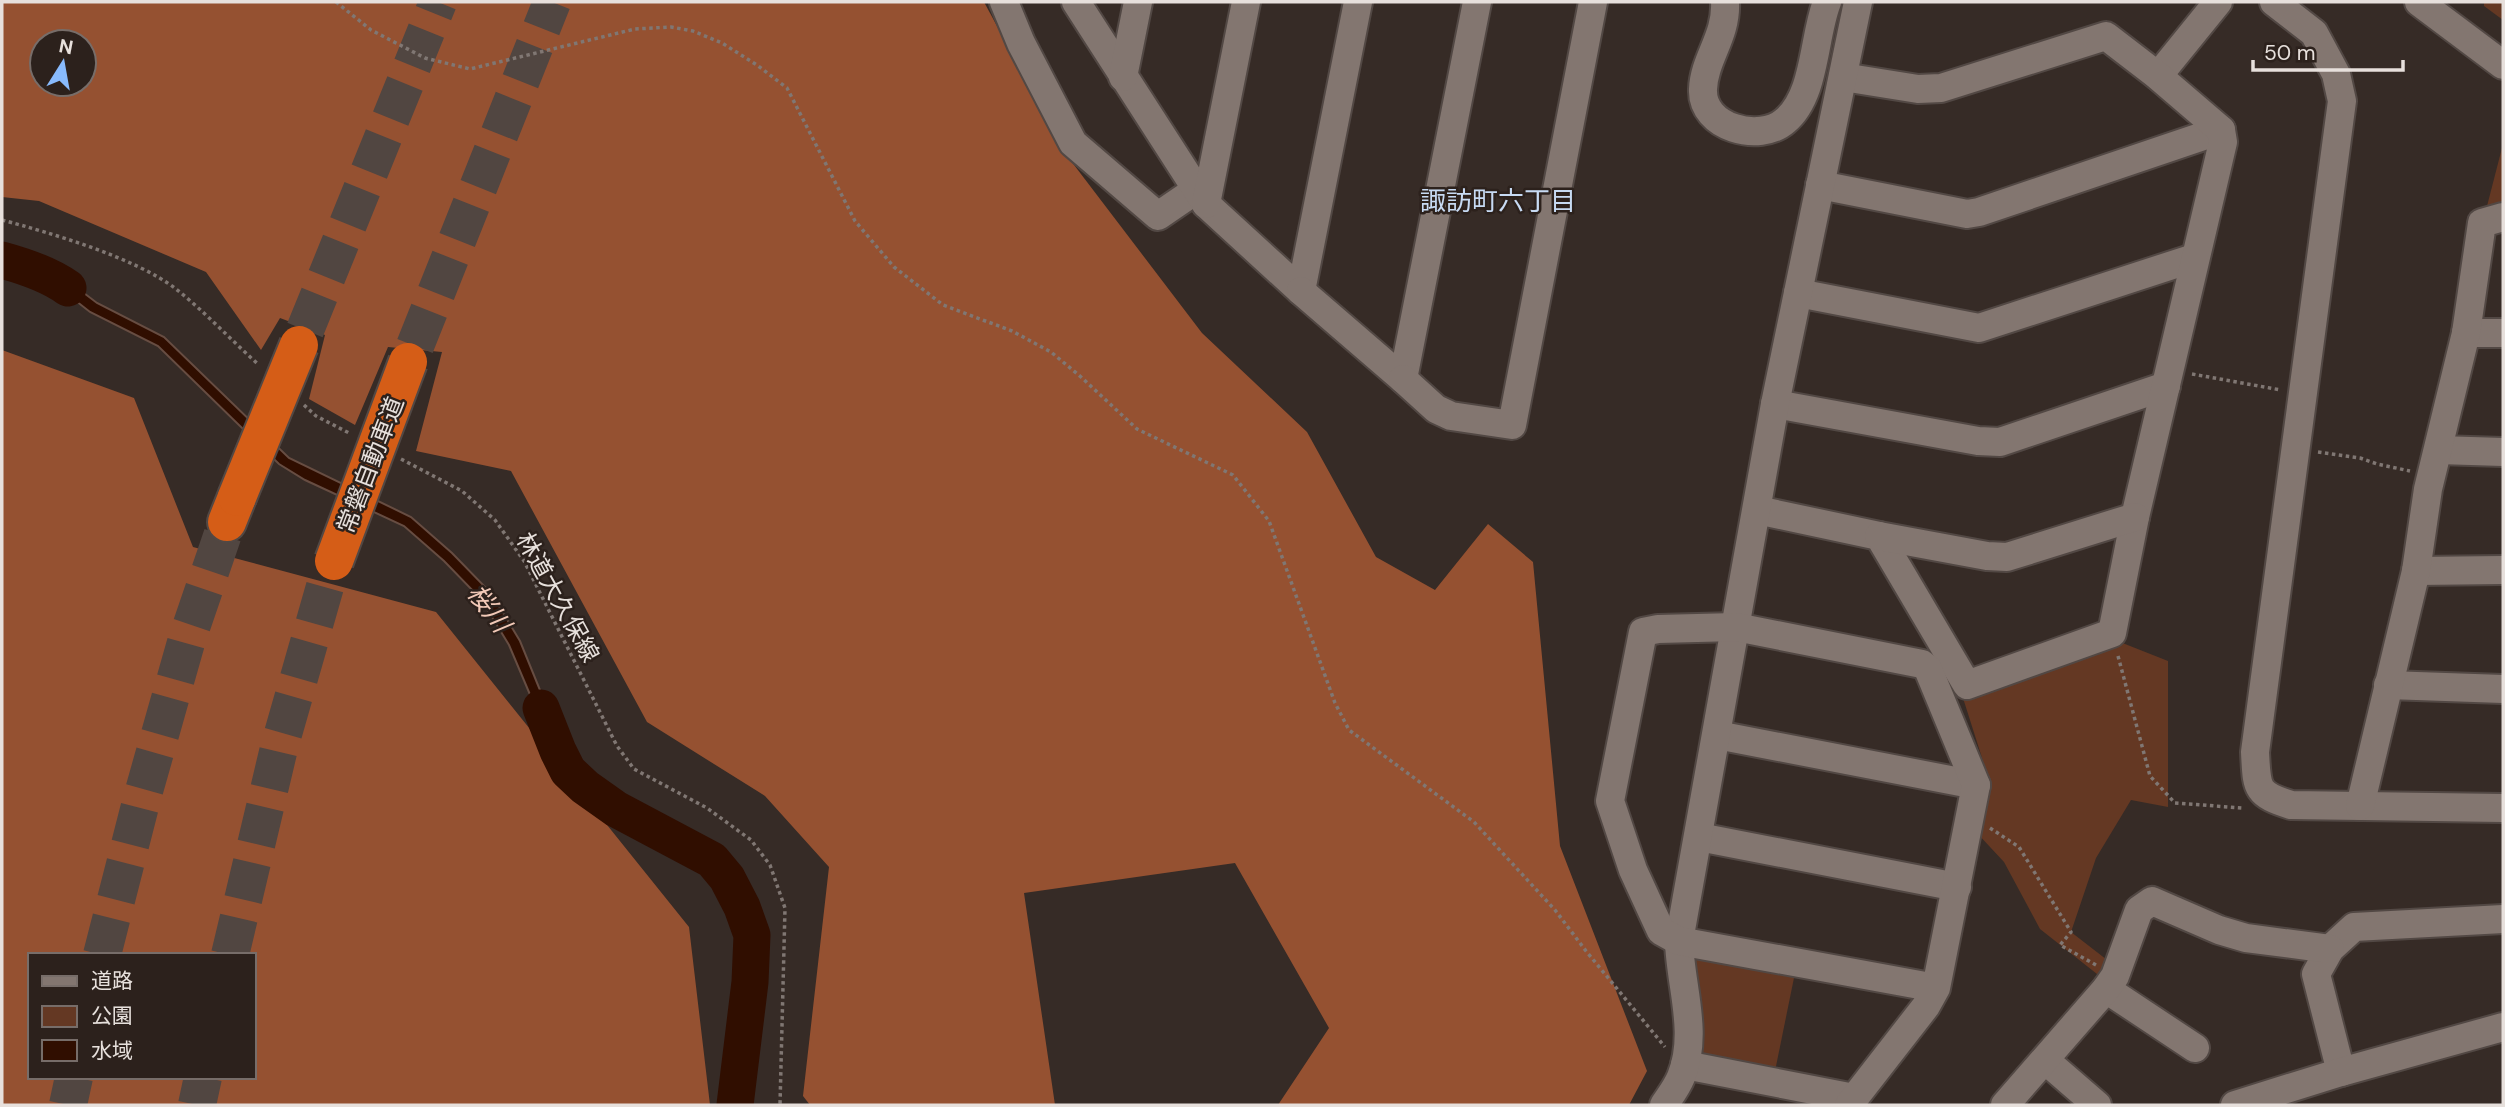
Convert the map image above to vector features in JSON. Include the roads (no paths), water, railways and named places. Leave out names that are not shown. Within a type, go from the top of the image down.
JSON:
[{"type":"highway","points":[[232,510],[302,337]]},
{"type":"highway","name":"常磐自動車道","points":[[330,572],[412,354]]},
{"type":"street","points":[[1004,2],[1021,43],[1073,144],[1158,216],[1201,197]]},
{"type":"street","points":[[1076,2],[1201,197],[1301,291],[1436,409],[1451,416],[1512,425],[1593,2]]},
{"type":"street","points":[[1123,76],[1138,2]]},
{"type":"street","points":[[1201,197],[1246,2]]},
{"type":"street","points":[[1301,291],[1358,2]]},
{"type":"street","points":[[1402,379],[1477,2]]},
{"type":"street","points":[[1725,2],[1726,16],[1721,37],[1703,90],[1707,107],[1723,124],[1744,131],[1763,132],[1783,123],[1796,110],[1804,94],[1827,2]]},
{"type":"street","points":[[1675,1057],[1688,1043],[1688,1009],[1680,967],[1679,941],[1775,404],[1858,2]]},
{"type":"street","points":[[2158,76],[2218,2]]},
{"type":"street","points":[[2274,2],[2314,33],[2336,74],[2342,101],[2255,752],[2256,782],[2269,798],[2291,805],[2503,808]]},
{"type":"street","points":[[2419,2],[2503,65]]},
{"type":"street","points":[[1843,78],[1918,89],[1941,88],[2106,36],[2221,130],[2223,142],[2135,517],[2112,633],[1967,685],[1879,536]]},
{"type":"street","points":[[1820,185],[1967,214],[2221,130]]},
{"type":"street","points":[[2360,806],[2416,571],[2435,463],[2466,333],[2482,223],[2503,216]]},
{"type":"street","points":[[1798,293],[1979,328],[2194,258]]},
{"type":"street","points":[[2466,333],[2503,333]]},
{"type":"street","points":[[1775,404],[1978,441],[2000,442],[2167,378]]},
{"type":"street","points":[[2435,463],[2503,452]]},
{"type":"street","points":[[1757,510],[1879,536],[1986,556],[2007,557],[2135,517]]},
{"type":"street","points":[[2416,571],[2503,570]]},
{"type":"street","points":[[1675,1057],[1852,1102],[1926,1006],[1936,988],[1976,785],[1928,670],[1922,664],[1736,627],[1669,628],[1643,632],[1610,801],[1633,870],[1661,931],[1679,941],[1936,988]]},
{"type":"street","points":[[2388,685],[2503,689]]},
{"type":"street","points":[[1717,735],[1976,785]]},
{"type":"street","points":[[1699,837],[1957,887]]},
{"type":"street","points":[[2005,1105],[2111,982],[2139,910],[2152,901],[2219,930],[2246,938],[2330,949]]},
{"type":"street","points":[[2341,1072],[2316,974],[2330,949],[2354,927],[2503,919]]},
{"type":"street","points":[[2111,982],[2195,1048]]},
{"type":"street","points":[[2235,1105],[2503,1027]]},
{"type":"street","points":[[1664,1105],[1681,1078],[1675,1057]]},
{"type":"street","points":[[2045,1060],[2096,1105]]},
{"type":"water","points":[[24,261],[63,277],[97,303],[164,337],[289,458],[411,517],[452,553],[491,593],[520,641],[564,749],[556,756],[509,645],[481,599],[444,561],[404,526],[305,480],[279,464],[158,346],[90,312],[57,286],[21,271]]},
{"type":"waterway","name":"桜川","points":[[2,260],[45,275],[68,288]]},
{"type":"waterway","name":"桜川","points":[[541,708],[568,771],[616,809],[712,860],[727,878],[742,907],[752,935],[750,982],[735,1105]]},
{"type":"tunnel","points":[[305,330],[438,2]]},
{"type":"tunnel","points":[[415,346],[552,2]]},
{"type":"tunnel","points":[[103,953],[142,798],[187,639],[227,522]]},
{"type":"tunnel","points":[[230,953],[279,748],[326,583]]},
{"type":"tunnel","points":[[68,1105],[74,1079]]},
{"type":"tunnel","points":[[197,1105],[203,1079]]},
{"type":"district","name":"諏訪町六丁目","points":[[1498,201]]}]
